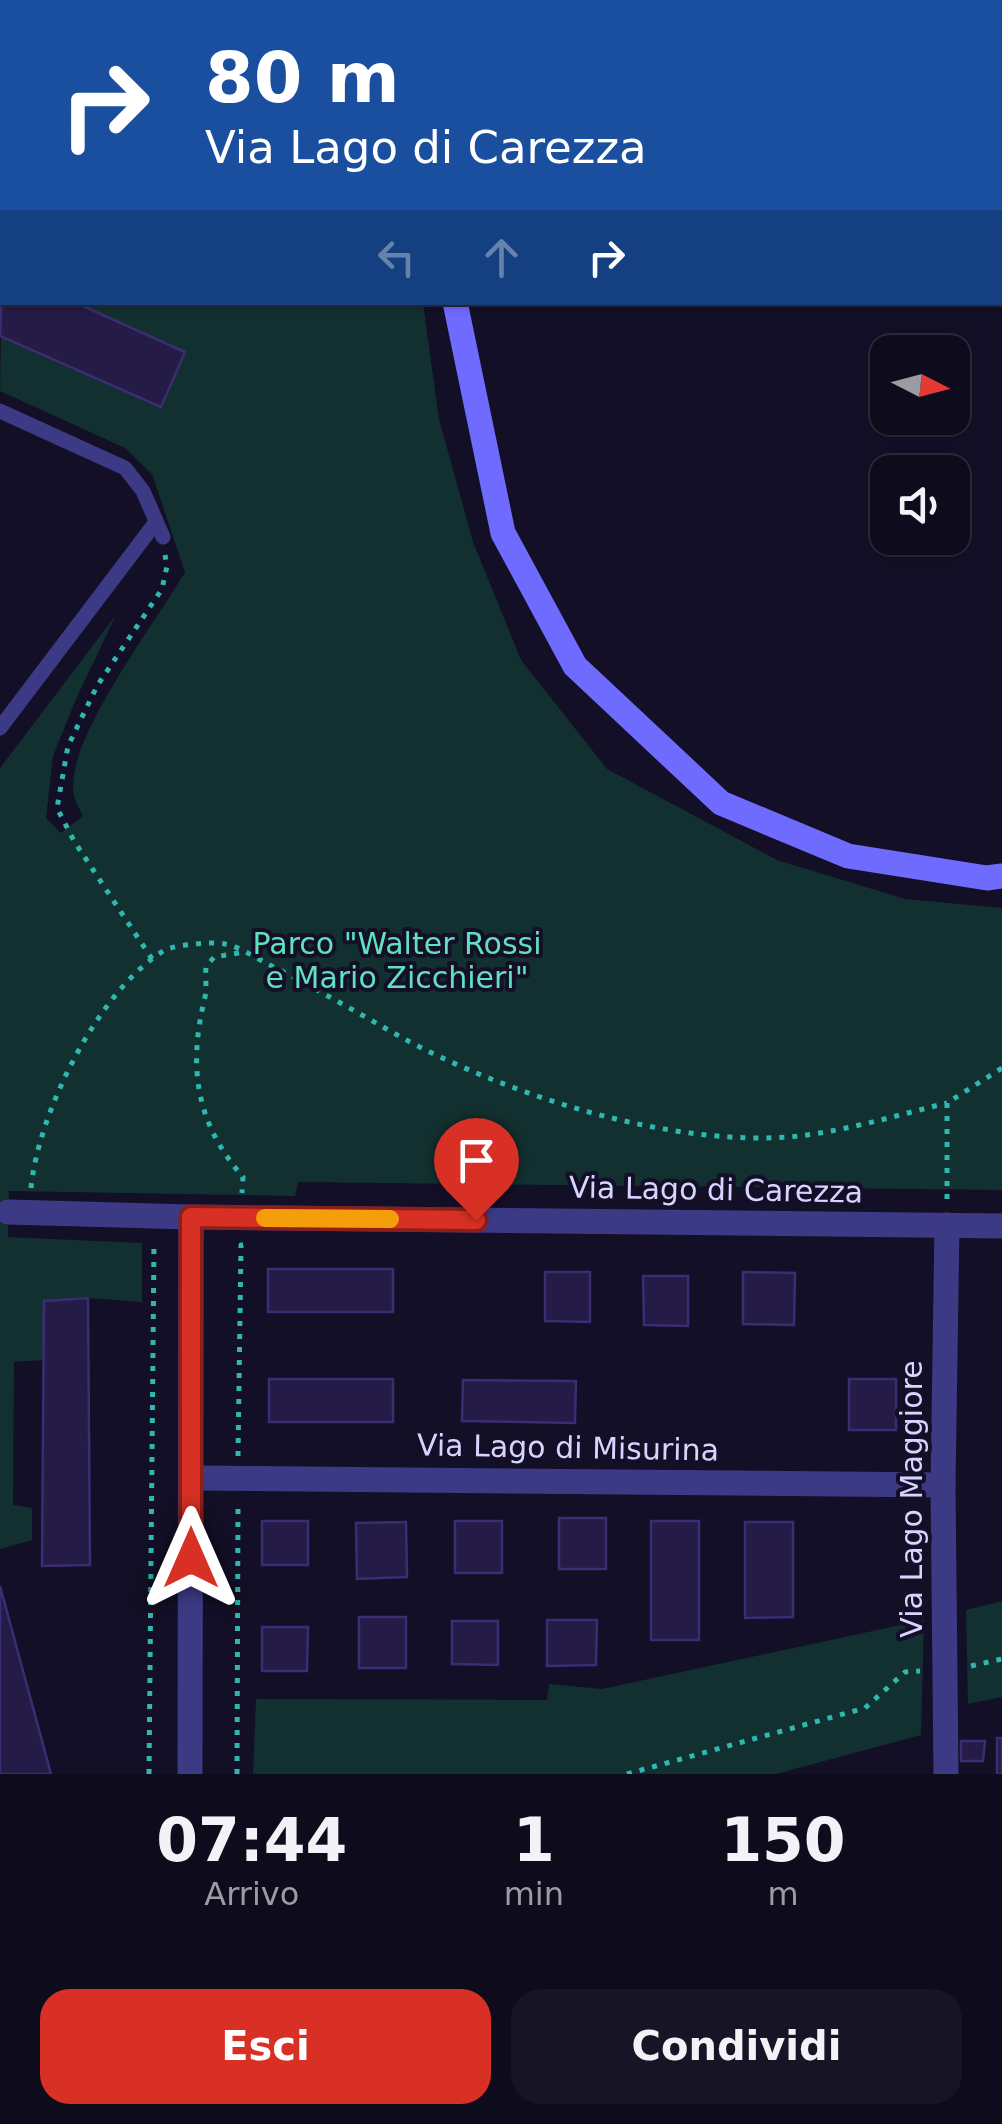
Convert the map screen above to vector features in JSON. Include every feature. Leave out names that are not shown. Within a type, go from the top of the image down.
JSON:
[{"type":"main road","points":[[456,305],[503,533],[576,666],[721,804],[848,856],[987,878],[1002,876]]},
{"type":"street","name":"Via Lago di Carezza","points":[[19,1212],[1002,1226]]},
{"type":"street","points":[[190,1774],[191,1217]]},
{"type":"street","name":"Via Lago Maggiore","points":[[946,1774],[943,1484],[947,1225]]},
{"type":"street","name":"Via Lago di Misurina","points":[[192,1478],[943,1484]]},
{"type":"lane","points":[[0,411],[125,468],[143,491],[159,530],[0,728]]},
{"type":"path","points":[[152,959],[74,841],[57,808],[68,746],[97,686],[162,589],[167,566],[159,530]]},
{"type":"path","points":[[19,1212],[55,1095],[96,1022],[132,977],[170,947],[224,944],[452,1063],[597,1115],[722,1136],[797,1136],[868,1123],[946,1103],[1002,1068]]},
{"type":"path","points":[[241,1201],[243,1177],[225,1157],[206,1118],[194,1054],[199,1014],[207,992],[206,967],[214,958],[243,952]]},
{"type":"path","points":[[946,1103],[947,1225]]},
{"type":"path","points":[[148,1774],[154,1216]]},
{"type":"path","points":[[237,1774],[241,1245],[260,1244]]},
{"type":"path","points":[[627,1774],[865,1708],[906,1672],[1002,1659]]},
{"type":"green space","name":"Parco \"Walter Rossi e Mario Zicchieri\"","points":[[2,305],[423,305],[439,419],[473,542],[521,660],[607,769],[777,860],[905,899],[1002,908],[1002,1190],[298,1182],[295,1196],[9,1191],[8,1237],[142,1243],[142,1302],[88,1298],[44,1301],[44,1360],[14,1362],[13,1505],[32,1508],[32,1540],[0,1549],[0,768],[116,615],[53,756],[46,818],[61,833],[83,816],[74,795],[75,772],[83,745],[115,682],[185,572],[152,474],[125,448],[0,391]]},
{"type":"green space","points":[[1002,1601],[1002,1697],[968,1704],[966,1610]]},
{"type":"green space","points":[[924,1620],[921,1735],[776,1774],[253,1774],[256,1699],[547,1700],[549,1684],[602,1689]]},
{"type":"building","points":[[1,305],[81,305],[185,352],[161,407],[0,336]]},
{"type":"building","points":[[268,1269],[393,1269],[393,1312],[268,1312]]},
{"type":"building","points":[[545,1272],[590,1272],[590,1322],[545,1321]]},
{"type":"building","points":[[743,1272],[795,1273],[794,1325],[743,1324]]},
{"type":"building","points":[[643,1276],[688,1276],[688,1326],[644,1325]]},
{"type":"building","points":[[88,1298],[90,1565],[42,1566],[44,1301]]},
{"type":"building","points":[[269,1379],[393,1379],[393,1422],[269,1422]]},
{"type":"building","points":[[849,1379],[896,1379],[896,1430],[849,1430]]},
{"type":"building","points":[[463,1380],[576,1381],[575,1423],[462,1421]]},
{"type":"building","points":[[559,1518],[606,1518],[606,1569],[559,1569]]},
{"type":"building","points":[[262,1521],[308,1521],[308,1565],[262,1565]]},
{"type":"building","points":[[455,1521],[502,1521],[502,1573],[455,1573]]},
{"type":"building","points":[[651,1521],[699,1521],[699,1640],[651,1640]]},
{"type":"building","points":[[406,1522],[407,1577],[357,1579],[356,1523]]},
{"type":"building","points":[[745,1522],[793,1522],[793,1617],[745,1618]]},
{"type":"building","points":[[0,1586],[51,1774],[0,1774]]},
{"type":"building","points":[[359,1617],[406,1617],[406,1668],[359,1668]]},
{"type":"building","points":[[547,1620],[597,1620],[596,1665],[547,1666]]},
{"type":"building","points":[[452,1621],[498,1621],[498,1665],[452,1664]]},
{"type":"building","points":[[262,1627],[308,1627],[307,1671],[262,1671]]},
{"type":"building","points":[[997,1738],[1002,1738],[1002,1774],[997,1774]]},
{"type":"building","points":[[961,1741],[985,1741],[983,1761],[961,1761]]},
{"type":"slow traffic","points":[[265,1218],[390,1219]]},
{"type":"route","points":[[191,1558],[191,1217],[476,1220]]}]
